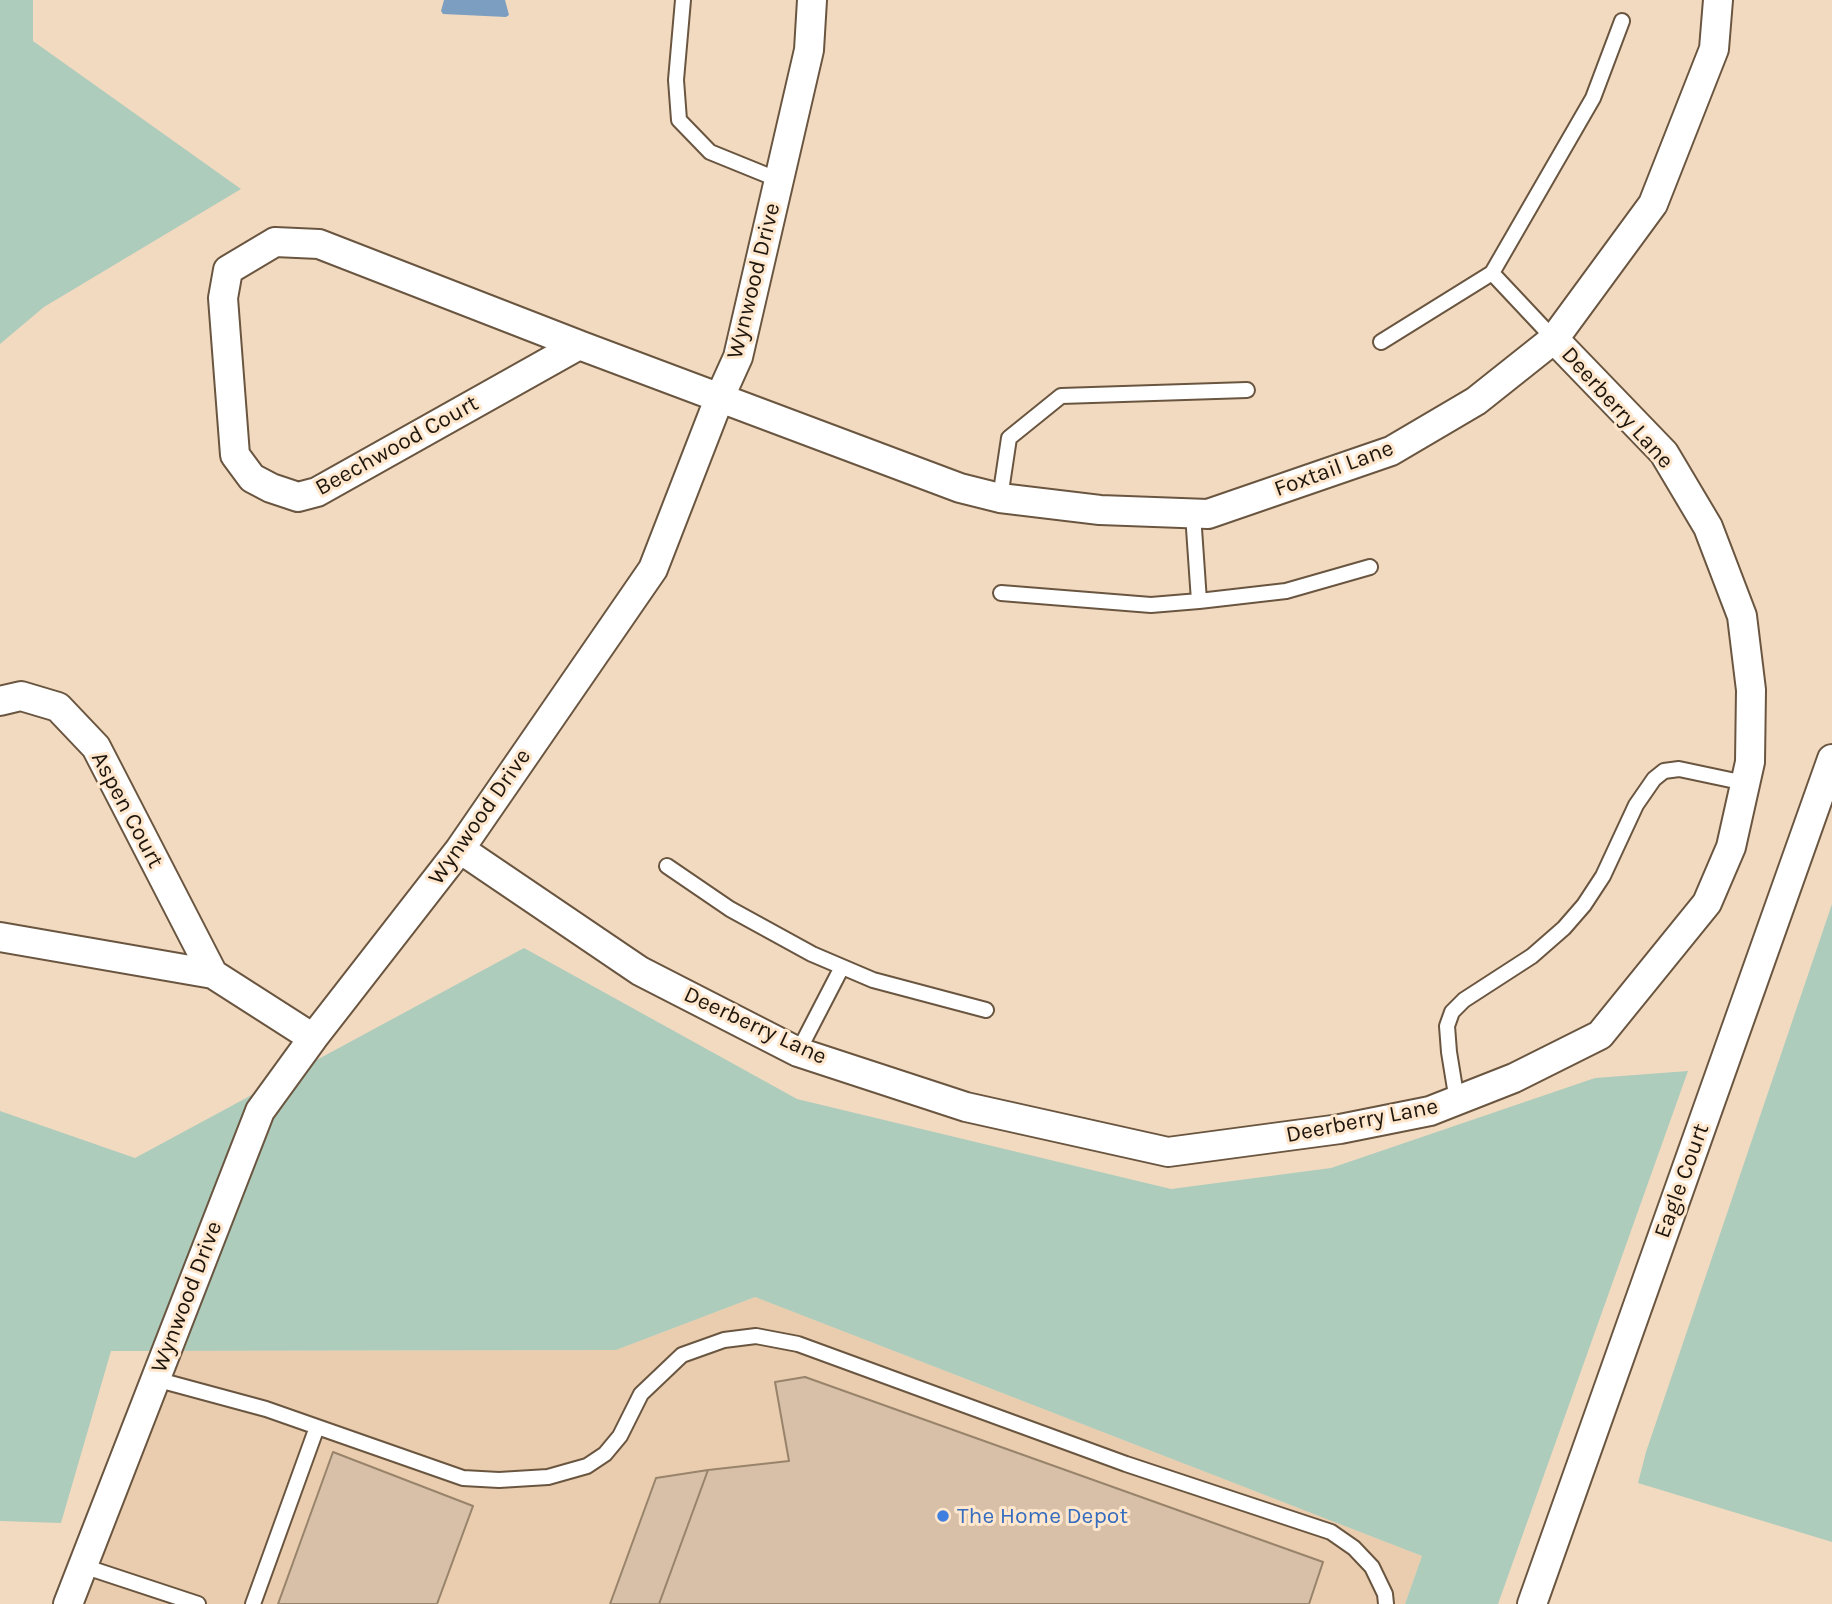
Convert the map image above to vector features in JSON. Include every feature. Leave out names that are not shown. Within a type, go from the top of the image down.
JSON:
[{"type":"street","name":"Wynwood Drive","points":[[68,1604],[260,1111],[313,1038],[460,849],[653,569],[738,357],[809,50],[812,0]]},
{"type":"street","name":"Foxtail Lane","points":[[719,399],[960,488],[1000,498],[1100,510],[1208,514],[1391,451],[1476,401],[1555,339],[1653,204],[1714,49],[1718,0]]},
{"type":"street","name":"Beechwood Court","points":[[579,345],[317,492],[298,497],[271,488],[252,478],[234,455],[223,298],[228,271],[275,242],[319,244],[719,399]]},
{"type":"street","name":"Deerberry Lane","points":[[460,849],[640,971],[798,1052],[966,1107],[1168,1152],[1340,1129],[1430,1111],[1514,1078],[1600,1035],[1707,903],[1731,848],[1750,762],[1751,690],[1742,616],[1708,527],[1664,453],[1555,339]]},
{"type":"street","name":"Aspen Court","points":[[0,701],[21,696],[58,707],[96,747],[213,974]]},
{"type":"street","name":"Eagle Court","points":[[1532,1604],[1832,759]]},
{"type":"street","points":[[0,937],[213,974],[313,1038]]},
{"type":"lane","points":[[682,0],[676,80],[679,120],[710,152],[779,180]]},
{"type":"lane","points":[[1381,341],[1492,274],[1593,99],[1622,21]]},
{"type":"lane","points":[[1492,274],[1555,339]]},
{"type":"lane","points":[[1000,498],[1009,438],[1061,396],[1247,390]]},
{"type":"lane","points":[[1193,514],[1199,601]]},
{"type":"lane","points":[[1001,593],[1151,605],[1286,591],[1370,567]]},
{"type":"lane","points":[[1457,1101],[1447,1026],[1452,1012],[1464,1000],[1532,956],[1564,928],[1584,905],[1603,876],[1636,805],[1654,779],[1664,771],[1678,769],[1745,783]]},
{"type":"lane","points":[[667,866],[765,929],[842,967],[873,980],[986,1010]]},
{"type":"lane","points":[[798,1052],[842,967]]},
{"type":"lane","points":[[155,1379],[266,1409],[463,1478],[499,1480],[548,1477],[587,1466],[605,1454],[620,1436],[641,1394],[682,1356],[724,1339],[756,1336],[798,1344],[1126,1464],[1332,1532],[1354,1548],[1372,1567],[1385,1594],[1386,1604]]},
{"type":"lane","points":[[253,1604],[317,1427]]},
{"type":"lane","points":[[83,1566],[198,1604]]},
{"type":"shaded area","points":[[755,1297],[1422,1556],[1405,1604],[68,1604],[169,1351],[616,1350]]},
{"type":"green space","points":[[0,0],[33,0],[33,41],[241,189],[44,307],[0,344]]},
{"type":"green space","points":[[1832,904],[1832,1542],[1638,1483],[1646,1452]]},
{"type":"green space","points":[[524,948],[797,1099],[1171,1189],[1331,1168],[1595,1078],[1688,1071],[1498,1604],[1405,1604],[1422,1556],[755,1297],[616,1350],[111,1351],[61,1523],[0,1521],[0,1111],[135,1158]]},
{"type":"water","points":[[444,0],[505,0],[509,15],[443,14],[441,11]]},
{"type":"building","name":"The Home Depot","points":[[805,1377],[1323,1562],[1309,1604],[659,1604],[708,1470],[789,1461],[775,1382]]},
{"type":"building","points":[[333,1452],[473,1506],[437,1604],[278,1604]]},
{"type":"building","points":[[708,1470],[659,1604],[610,1604],[656,1478]]},
{"type":"place","name":"The Home Depot","points":[[943,1516]]}]
